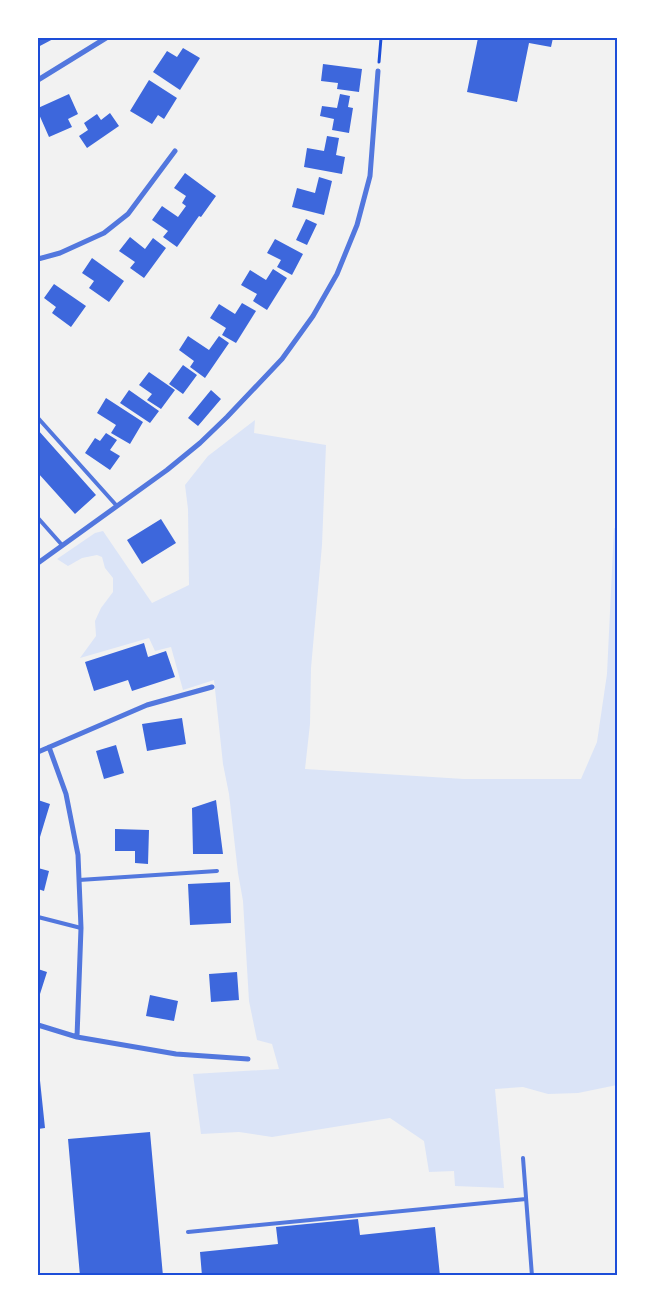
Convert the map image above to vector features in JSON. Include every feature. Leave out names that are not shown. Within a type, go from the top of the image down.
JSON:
[{"type":"street","points":[[38,80],[106,38]]},
{"type":"street","points":[[38,563],[200,443],[282,359],[313,316],[336,274],[357,225],[370,176],[378,72]]},
{"type":"street","points":[[38,259],[60,253],[104,233],[128,214],[175,151]]},
{"type":"street","points":[[38,752],[147,705],[212,687]]},
{"type":"street","points":[[49,747],[66,794],[78,855],[81,928],[77,1037]]},
{"type":"street","points":[[38,1026],[77,1037],[176,1054],[248,1059]]},
{"type":"lane","points":[[38,418],[116,505]]},
{"type":"lane","points":[[38,518],[62,545]]},
{"type":"lane","points":[[79,880],[217,871]]},
{"type":"lane","points":[[38,917],[81,928]]},
{"type":"lane","points":[[523,1158],[532,1276]]},
{"type":"lane","points":[[188,1232],[526,1199]]},
{"type":"path","points":[[378,72],[381,38]]},
{"type":"shaded area","points":[[255,420],[254,433],[326,445],[322,545],[311,668],[310,724],[305,769],[464,779],[581,779],[597,742],[607,674],[614,528],[617,529],[617,1085],[578,1093],[548,1094],[523,1087],[495,1089],[504,1188],[455,1186],[454,1171],[429,1172],[424,1141],[390,1118],[272,1137],[239,1132],[201,1134],[193,1074],[279,1069],[272,1044],[257,1040],[249,1001],[243,901],[229,794],[223,764],[214,680],[183,690],[171,647],[155,651],[149,638],[80,658],[96,636],[95,621],[101,608],[113,592],[113,578],[105,568],[102,557],[97,555],[82,558],[68,566],[57,559],[95,533],[103,531],[152,603],[189,585],[188,509],[185,485],[208,456]]},
{"type":"building","points":[[38,38],[55,38],[38,47]]},
{"type":"building","points":[[478,38],[553,38],[551,47],[529,43],[517,102],[467,92]]},
{"type":"building","points":[[183,48],[200,58],[180,90],[153,72],[167,51],[177,57]]},
{"type":"building","points":[[323,64],[362,69],[359,92],[337,89],[338,83],[321,81]]},
{"type":"building","points":[[149,80],[177,98],[164,119],[158,115],[152,124],[130,111]]},
{"type":"building","points":[[69,94],[78,114],[68,119],[72,127],[49,137],[38,108]]},
{"type":"building","points":[[340,94],[350,96],[348,107],[353,108],[349,133],[332,130],[334,119],[320,116],[322,106],[337,108]]},
{"type":"building","points":[[110,113],[119,126],[87,148],[79,136],[88,130],[84,123],[97,114],[101,120]]},
{"type":"building","points":[[327,136],[339,138],[336,155],[345,157],[342,174],[304,167],[307,148],[324,151]]},
{"type":"building","points":[[185,173],[216,196],[177,247],[163,237],[168,231],[152,220],[162,206],[178,217],[186,206],[182,203],[186,196],[174,188]]},
{"type":"building","points":[[319,177],[332,181],[324,215],[292,207],[297,188],[315,193]]},
{"type":"building","points":[[306,219],[317,224],[307,245],[296,240]]},
{"type":"building","points":[[130,237],[145,249],[153,238],[166,248],[144,278],[130,268],[135,262],[119,251]]},
{"type":"building","points":[[275,239],[303,254],[292,275],[277,267],[281,260],[267,253]]},
{"type":"building","points":[[92,258],[124,281],[109,302],[89,288],[94,281],[82,273]]},
{"type":"building","points":[[273,269],[287,278],[267,310],[253,301],[257,294],[241,285],[250,270],[266,280]]},
{"type":"building","points":[[54,284],[86,306],[71,327],[52,313],[56,307],[44,298]]},
{"type":"building","points":[[242,303],[256,311],[236,343],[222,335],[226,328],[210,318],[219,304],[235,314]]},
{"type":"building","points":[[188,336],[209,350],[219,336],[229,343],[205,378],[190,367],[194,361],[179,350]]},
{"type":"building","points":[[183,365],[197,375],[183,394],[169,384]]},
{"type":"building","points":[[149,372],[175,390],[161,409],[147,400],[152,394],[139,385]]},
{"type":"building","points":[[129,390],[159,411],[150,423],[120,403]]},
{"type":"building","points":[[211,390],[221,399],[198,426],[188,418]]},
{"type":"building","points":[[106,398],[143,422],[130,444],[111,433],[116,425],[97,413]]},
{"type":"building","points":[[38,430],[96,495],[75,514],[38,473]]},
{"type":"building","points":[[106,433],[117,440],[110,450],[120,456],[110,470],[85,453],[95,438],[100,441]]},
{"type":"building","points":[[161,519],[176,543],[142,564],[127,540]]},
{"type":"building","points":[[144,643],[148,657],[166,651],[175,677],[132,691],[128,680],[94,691],[85,662]]},
{"type":"building","points":[[182,718],[186,744],[147,751],[142,724]]},
{"type":"building","points":[[116,745],[124,773],[104,779],[96,751]]},
{"type":"building","points":[[38,800],[50,804],[40,837],[38,836]]},
{"type":"building","points":[[216,800],[223,854],[193,854],[192,808]]},
{"type":"building","points":[[115,829],[149,830],[148,864],[135,863],[135,851],[115,851]]},
{"type":"building","points":[[38,868],[49,871],[44,891],[38,889]]},
{"type":"building","points":[[230,882],[231,923],[190,925],[188,884]]},
{"type":"building","points":[[38,969],[47,972],[40,994],[38,993]]},
{"type":"building","points":[[237,972],[239,1000],[211,1002],[209,974]]},
{"type":"building","points":[[150,995],[178,1001],[174,1021],[146,1016]]},
{"type":"building","points":[[38,1071],[45,1128],[38,1129]]},
{"type":"building","points":[[150,1132],[163,1276],[80,1276],[68,1139]]},
{"type":"building","points":[[358,1219],[360,1235],[435,1227],[440,1276],[202,1276],[200,1252],[278,1244],[276,1227]]}]
